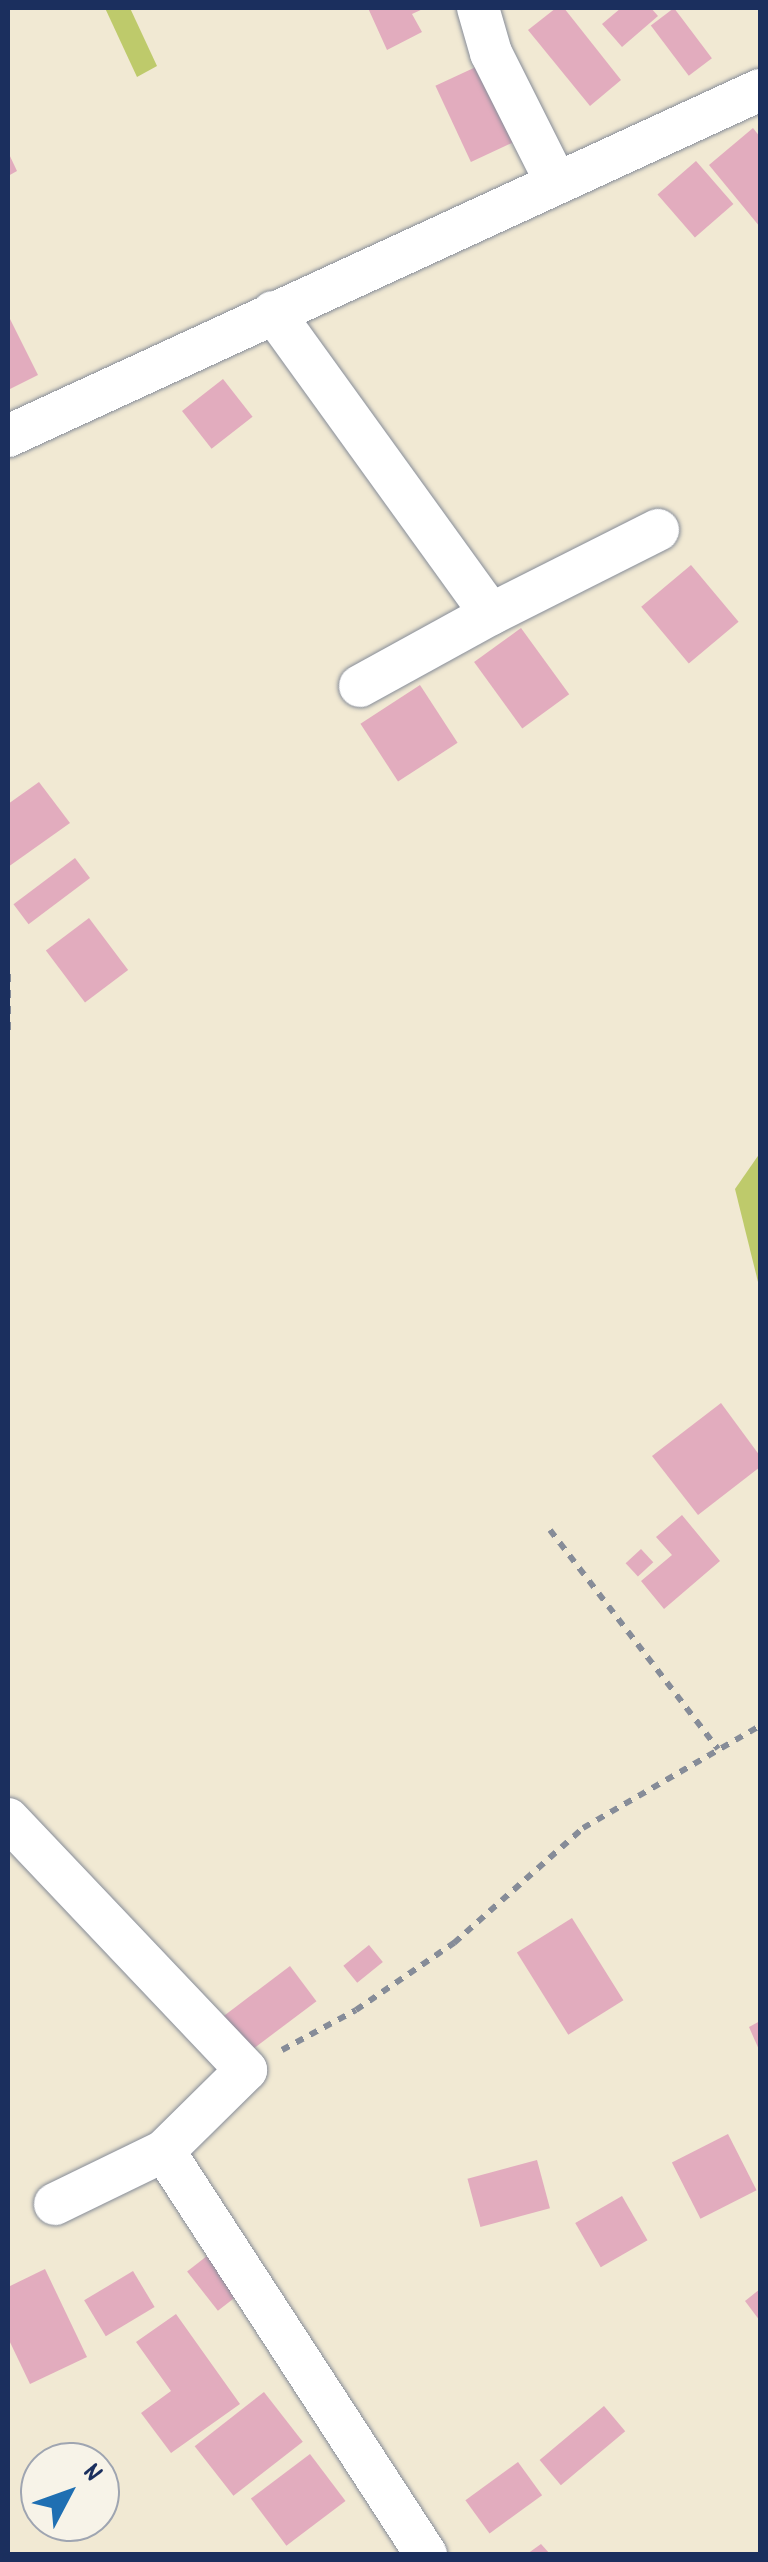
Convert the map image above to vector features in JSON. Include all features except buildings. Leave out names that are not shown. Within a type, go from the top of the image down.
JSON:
[{"type":"street","points":[[478,8],[490,53],[555,180]]},
{"type":"street","points":[[8,436],[555,180],[760,90]]},
{"type":"street","points":[[273,312],[491,614]]},
{"type":"street","points":[[360,686],[491,614],[658,530]]},
{"type":"street","points":[[8,1820],[246,2070],[164,2151],[55,2204]]},
{"type":"street","points":[[164,2151],[426,2554]]},
{"type":"path","points":[[8,974],[8,1031]]},
{"type":"path","points":[[550,1530],[718,1748]]},
{"type":"path","points":[[246,2070],[373,1999],[454,1943],[583,1828],[760,1726]]},
{"type":"green space","points":[[105,8],[130,8],[157,66],[137,77]]},
{"type":"green space","points":[[760,1153],[760,1290],[735,1189]]}]
